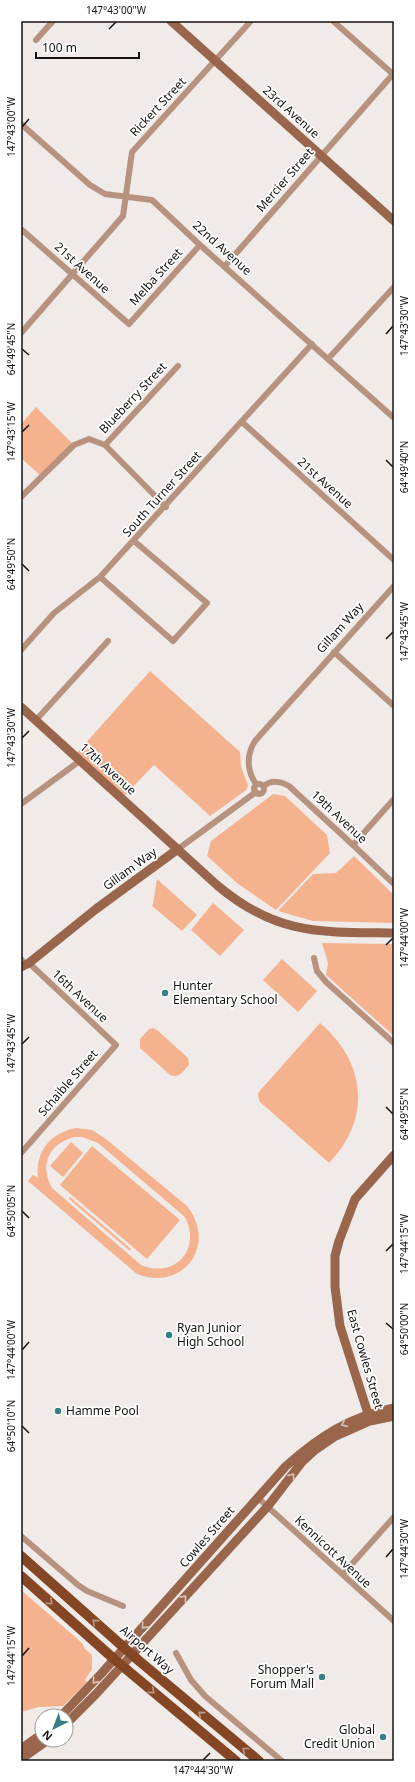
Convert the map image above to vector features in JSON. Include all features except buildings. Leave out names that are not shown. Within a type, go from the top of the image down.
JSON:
[{"type":"main road","name":"Airport Way","points":[[21,1556],[128,1651],[259,1761]]},
{"type":"main road","points":[[21,1576],[118,1662],[236,1761]]},
{"type":"street","points":[[36,40],[53,21]]},
{"type":"street","name":"23rd Avenue","points":[[171,21],[394,221]]},
{"type":"street","name":"Rickert Street","points":[[21,333],[123,216],[132,152],[251,21]]},
{"type":"street","points":[[333,21],[394,74]]},
{"type":"street","name":"Mercier Street","points":[[225,266],[394,74]]},
{"type":"street","name":"22nd Avenue","points":[[21,124],[90,185],[106,194],[152,200],[200,245],[394,418]]},
{"type":"street","name":"21st Avenue","points":[[21,229],[72,276],[128,324]]},
{"type":"street","name":"Melba Street","points":[[128,324],[200,245]]},
{"type":"street","points":[[328,359],[394,287]]},
{"type":"street","name":"South Turner Street","points":[[21,650],[54,613],[100,577],[166,507],[312,344]]},
{"type":"street","name":"Blueberry Street","points":[[104,445],[178,366]]},
{"type":"street","name":"21st Avenue","points":[[242,422],[394,560]]},
{"type":"street","points":[[21,497],[74,445],[89,439],[104,445],[166,507]]},
{"type":"street","points":[[100,577],[173,641],[207,603],[134,541]]},
{"type":"street","name":"Gillam Way","points":[[256,784],[250,773],[248,764],[250,751],[255,741],[394,586]]},
{"type":"street","points":[[36,720],[108,641]]},
{"type":"street","points":[[334,652],[394,706]]},
{"type":"street","name":"17th Avenue","points":[[21,707],[81,760],[178,850],[233,898],[246,907],[274,921],[322,932],[394,933]]},
{"type":"street","points":[[21,804],[81,760]]},
{"type":"street","name":"19th Avenue","points":[[264,786],[274,782],[286,784],[354,845],[394,884]]},
{"type":"street","points":[[256,784],[264,786],[264,790],[260,794],[256,792],[254,788],[256,784]]},
{"type":"street","name":"Gillam Way","points":[[24,963],[256,792]]},
{"type":"street","points":[[354,845],[394,799]]},
{"type":"street","points":[[314,958],[317,971],[325,980],[394,1043]]},
{"type":"street","name":"16th Avenue","points":[[24,963],[116,1045]]},
{"type":"street","name":"Schaible Street","points":[[21,1153],[116,1045]]},
{"type":"street","name":"East Cowles Street","points":[[369,1417],[340,1326],[335,1287],[335,1256],[355,1198],[394,1155]]},
{"type":"street","name":"Cowles Street","points":[[128,1651],[286,1466],[312,1444],[340,1426],[394,1408]]},
{"type":"street","points":[[369,1417],[394,1416]]},
{"type":"street","name":"Cowles Street","points":[[69,1708],[118,1662],[268,1506],[302,1462],[315,1450],[334,1437],[369,1417]]},
{"type":"street","name":"Kennicott Avenue","points":[[258,1498],[394,1621]]},
{"type":"street","points":[[343,1574],[394,1517]]},
{"type":"street","points":[[21,1536],[78,1585],[87,1591],[123,1606]]},
{"type":"street","points":[[176,1653],[191,1680],[205,1696],[282,1761]]},
{"type":"street","name":"Cowles Street","points":[[74,1717],[82,1710],[118,1662]]},
{"type":"street","points":[[21,1750],[34,1740]]},
{"type":"street","points":[[21,1759],[37,1748]]},
{"type":"shaded area","points":[[36,407],[74,445],[42,477],[21,458],[21,424]]},
{"type":"shaded area","points":[[150,671],[240,752],[241,766],[248,786],[246,790],[210,816],[154,765],[122,798],[75,755]]},
{"type":"shaded area","points":[[273,794],[285,796],[327,835],[330,853],[276,910],[237,883],[207,856],[211,841]]},
{"type":"shaded area","points":[[354,856],[394,895],[394,923],[313,921],[278,911],[313,874],[336,873]]},
{"type":"shaded area","points":[[157,879],[197,915],[182,931],[152,906]]},
{"type":"shaded area","points":[[213,903],[244,930],[220,956],[191,930]]},
{"type":"shaded area","points":[[322,943],[394,944],[394,1036],[326,975],[328,963]]},
{"type":"shaded area","points":[[282,959],[317,991],[298,1012],[263,980]]},
{"type":"shaded area","points":[[320,1023],[335,1038],[347,1055],[354,1073],[358,1091],[357,1110],[352,1128],[343,1146],[329,1163],[259,1101],[258,1093]]},
{"type":"shaded area","points":[[153,1028],[188,1058],[189,1065],[179,1075],[170,1075],[140,1048],[140,1039],[149,1029]]},
{"type":"shaded area","points":[[76,1128],[92,1130],[106,1139],[187,1206],[196,1221],[199,1236],[197,1249],[191,1261],[181,1271],[169,1276],[154,1278],[137,1274],[28,1181],[33,1175],[38,1178],[39,1160],[46,1145],[59,1134]],"holes":[[[74,1137],[82,1137],[98,1143],[185,1217],[189,1229],[190,1240],[182,1259],[174,1265],[164,1268],[153,1268],[141,1265],[52,1188],[46,1171],[49,1156],[53,1150],[65,1140]]]},
{"type":"shaded area","points":[[71,1142],[83,1153],[63,1177],[50,1166]]},
{"type":"shaded area","points":[[92,1146],[180,1220],[147,1259],[60,1185]]},
{"type":"shaded area","points":[[70,1197],[131,1249],[130,1251],[69,1199]]},
{"type":"shaded area","points":[[21,1590],[82,1643],[85,1649],[92,1655],[92,1669],[85,1680],[87,1682],[63,1706],[39,1707],[21,1712]]},
{"type":"place","name":"Hunter Elementary School","points":[[165,993]]},
{"type":"place","name":"Ryan Junior High School","points":[[169,1335]]},
{"type":"place","name":"Hamme Pool","points":[[58,1411]]},
{"type":"place","name":"Shopper's Forum Mall","points":[[322,1677]]},
{"type":"place","name":"Global Credit Union","points":[[383,1737]]}]
